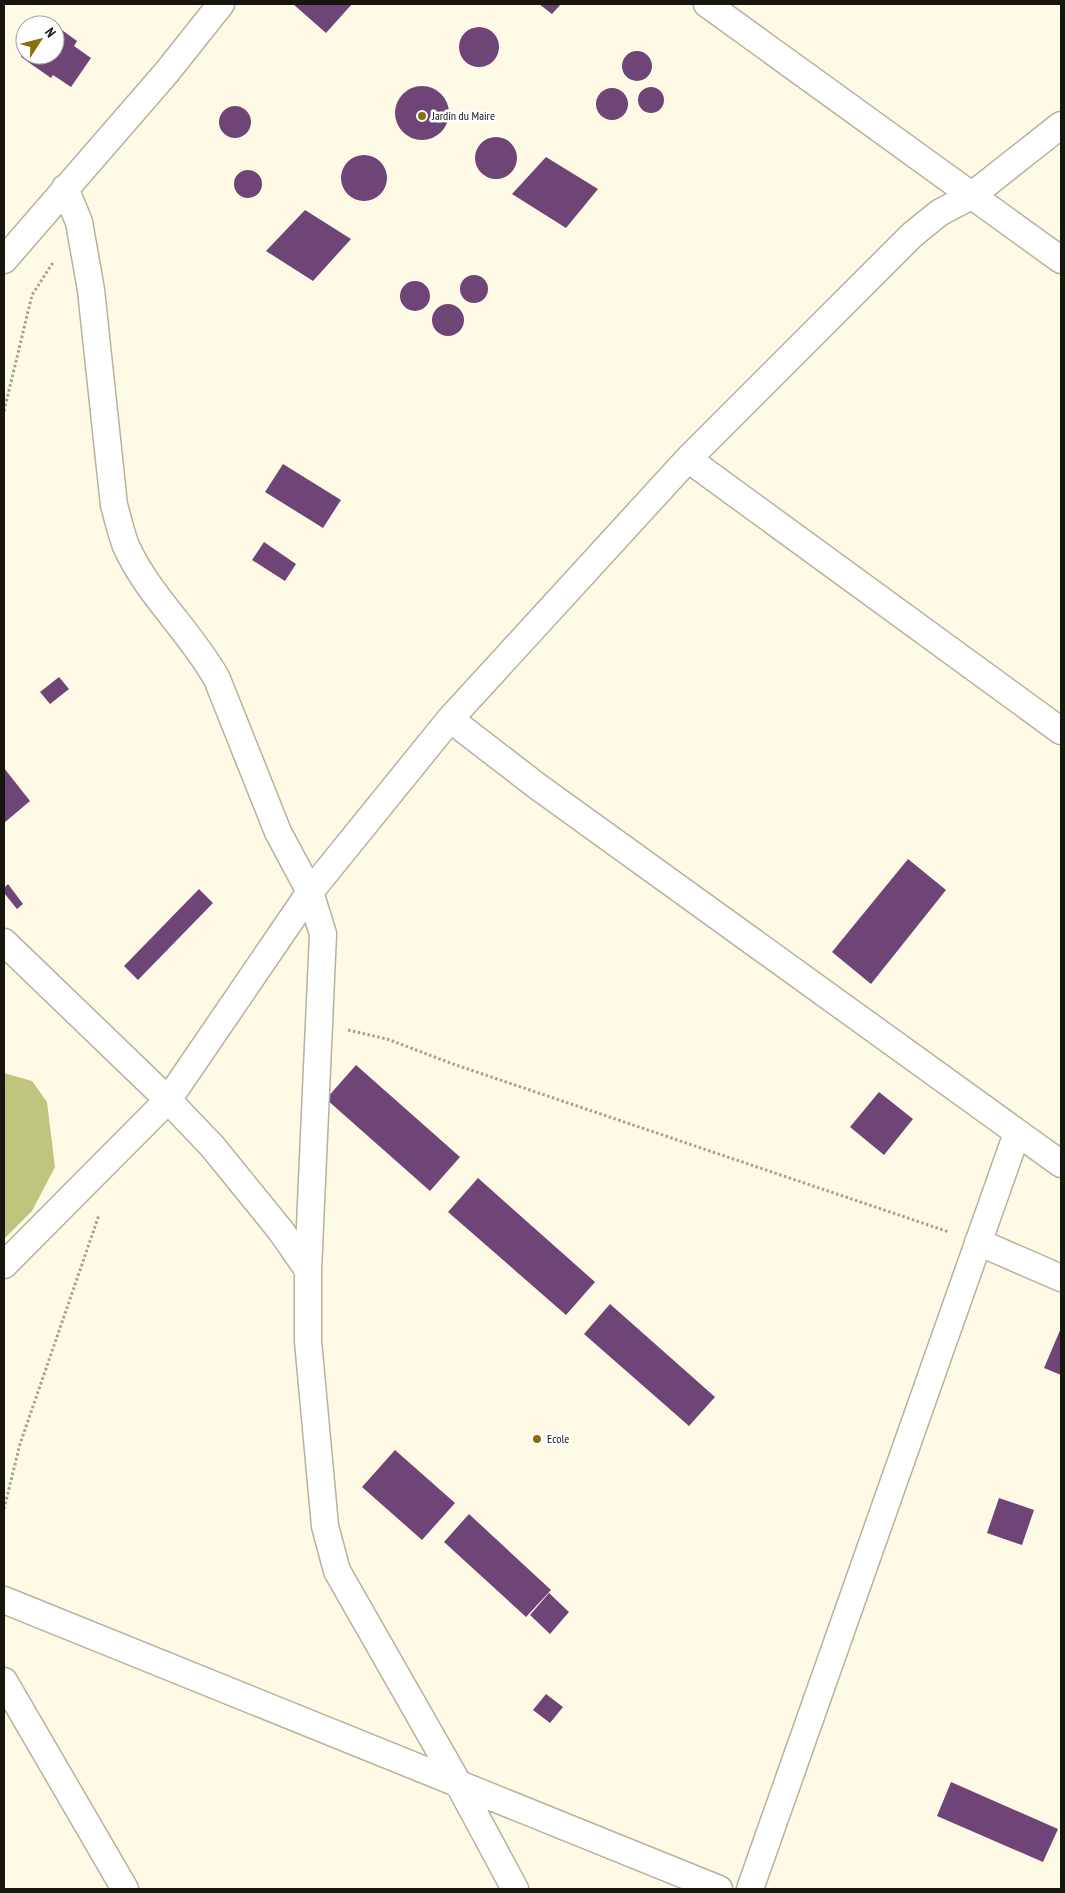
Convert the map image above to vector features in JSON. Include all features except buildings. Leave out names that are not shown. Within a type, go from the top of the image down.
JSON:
[{"type":"street","points":[[4,260],[167,72],[221,4]]},
{"type":"street","points":[[707,4],[1061,260]]},
{"type":"street","points":[[4,1265],[168,1100],[310,892],[450,719],[688,460],[912,235],[939,213],[971,196],[1061,125]]},
{"type":"street","points":[[66,188],[79,222],[91,290],[114,505],[120,527],[138,569],[206,660],[217,679],[278,832],[310,892],[323,934],[308,1270],[308,1341],[325,1526],[337,1571],[458,1783],[515,1889]]},
{"type":"street","points":[[688,460],[1061,731]]},
{"type":"street","points":[[450,719],[544,792],[1061,1164]]},
{"type":"street","points":[[4,942],[168,1100],[212,1146],[281,1231],[308,1270]]},
{"type":"street","points":[[750,1889],[1017,1133]]},
{"type":"street","points":[[978,1242],[1061,1278]]},
{"type":"street","points":[[4,1600],[719,1889]]},
{"type":"street","points":[[4,1681],[125,1889]]},
{"type":"path","points":[[4,411],[32,295],[79,222]]},
{"type":"path","points":[[320,1023],[387,1040],[452,1064],[978,1242]]},
{"type":"path","points":[[4,1509],[20,1444],[101,1209]]},
{"type":"green space","points":[[4,1073],[32,1081],[47,1102],[55,1167],[32,1211],[4,1239]]},
{"type":"place","name":"Jardin du Maire","points":[[422,116]]},
{"type":"place","name":"Ecole","points":[[537,1439]]}]
